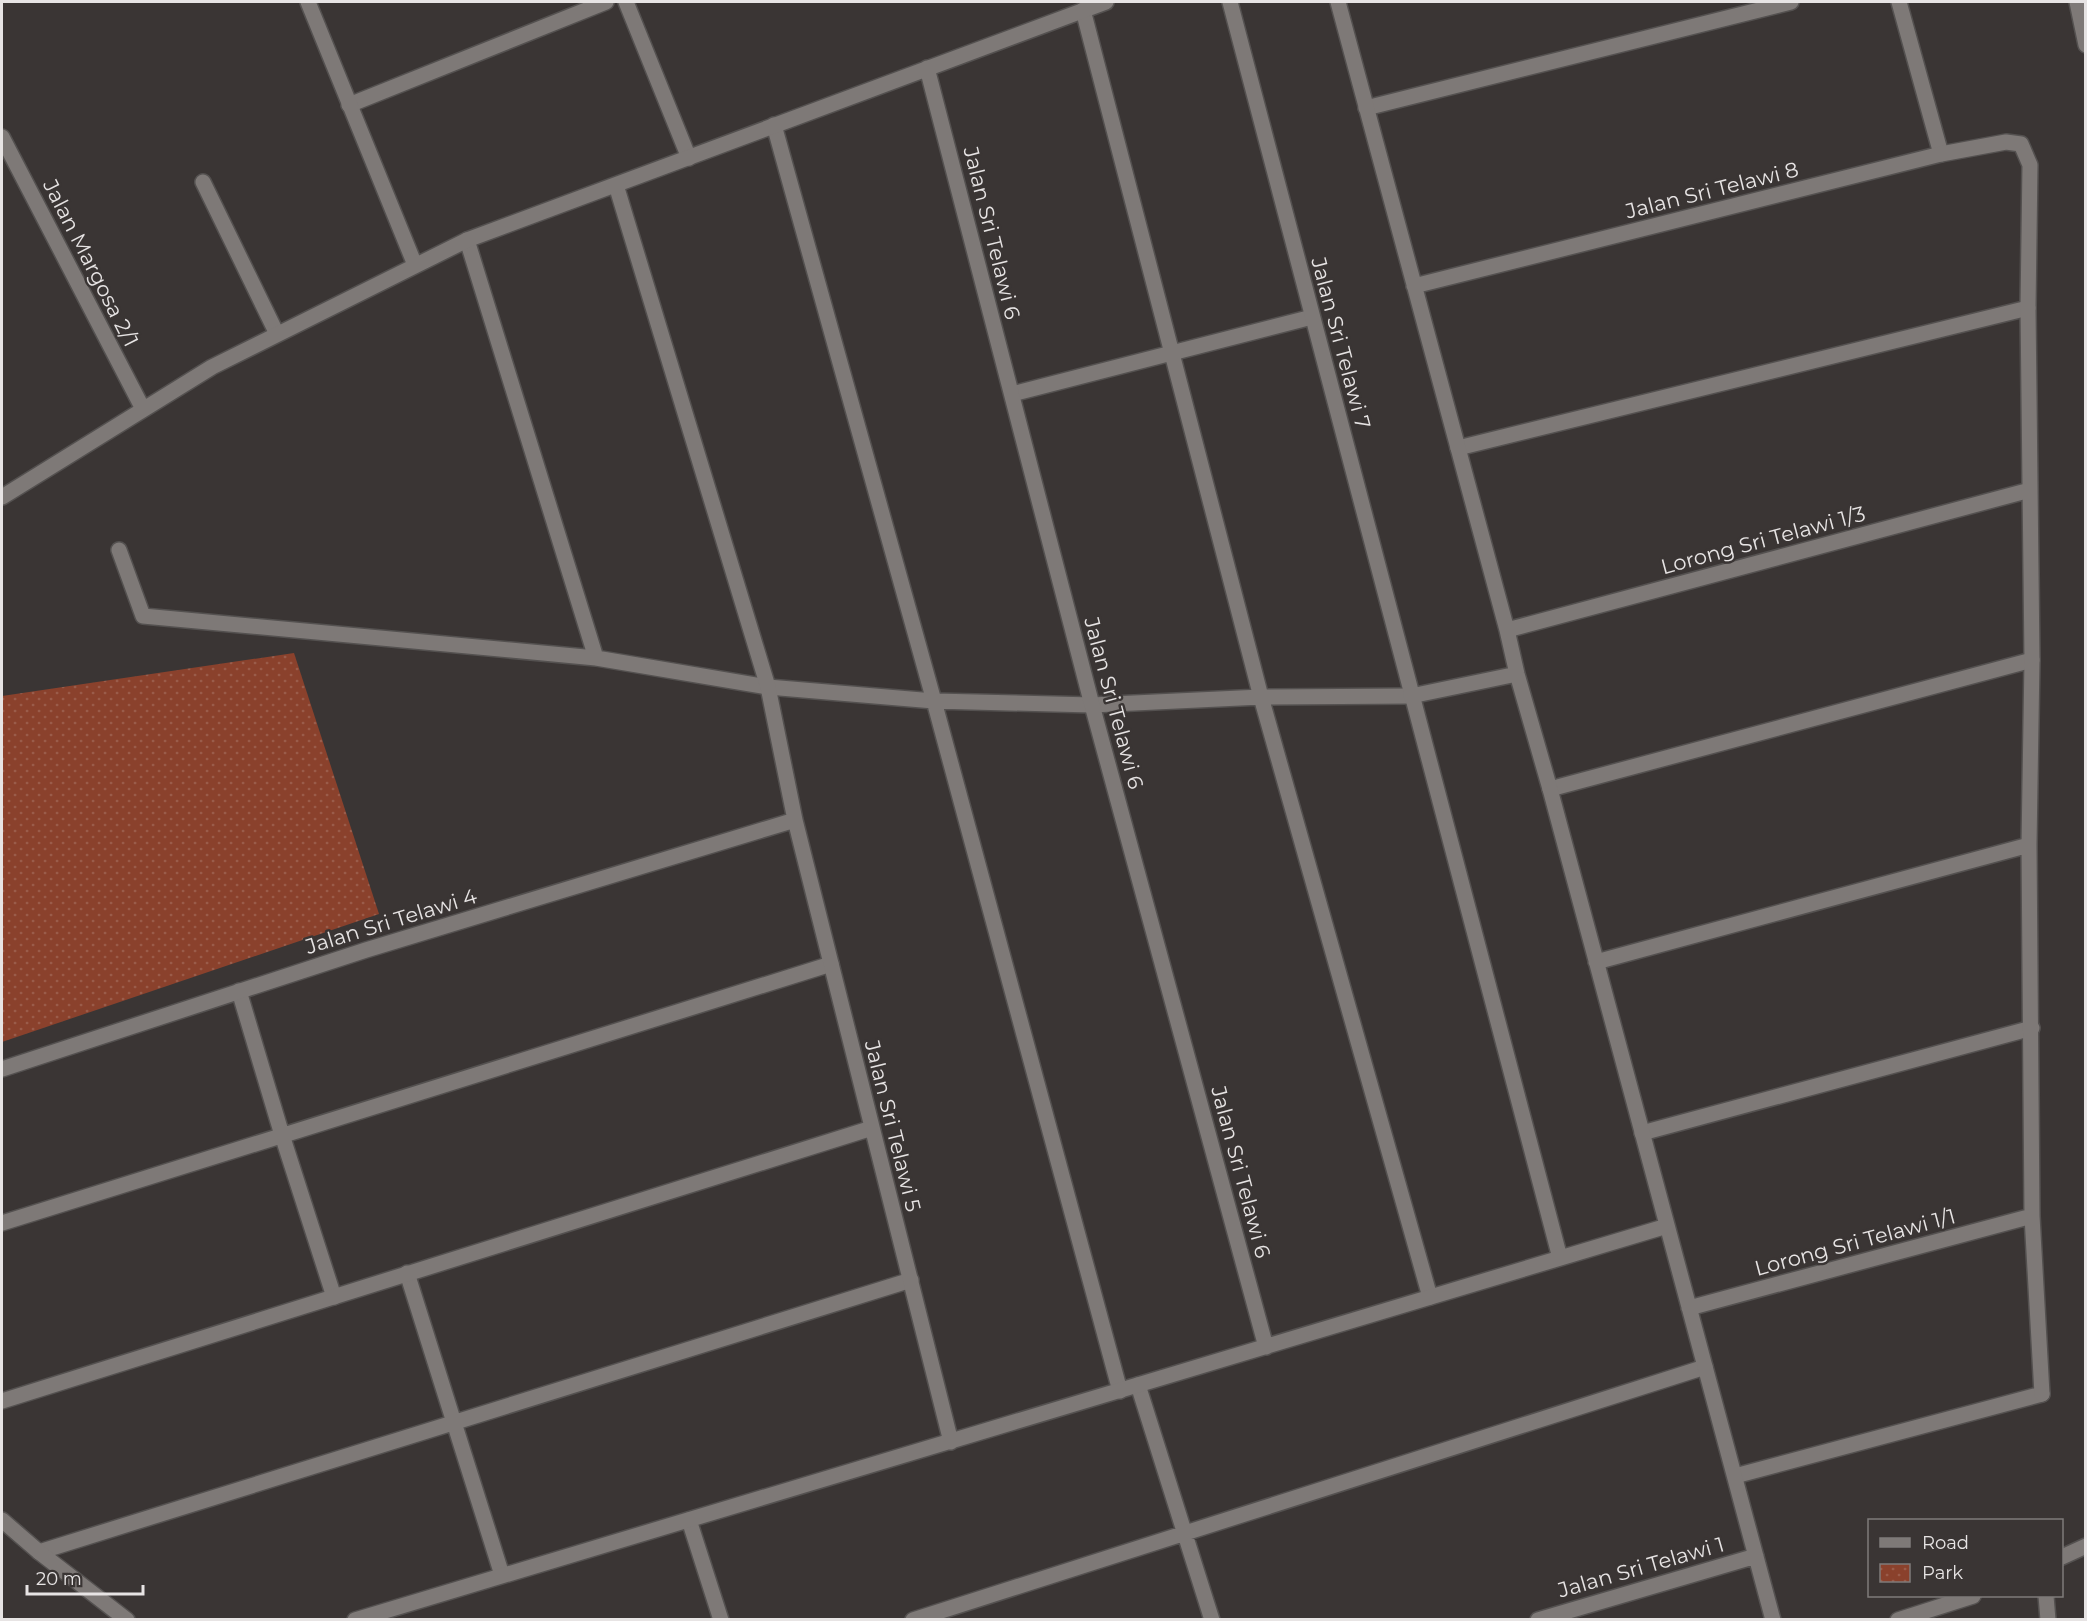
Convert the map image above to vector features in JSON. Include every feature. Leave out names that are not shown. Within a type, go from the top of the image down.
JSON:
[{"type":"street","points":[[308,2],[415,265]]},
{"type":"street","points":[[348,105],[606,2]]},
{"type":"street","points":[[626,2],[689,158]]},
{"type":"street","points":[[2,496],[212,366],[467,240],[1106,2]]},
{"type":"street","name":"Jalan Sri Telawi 7","points":[[1230,2],[1560,1258]]},
{"type":"street","points":[[1338,2],[1507,630],[1517,675],[1550,789],[1773,1620]]},
{"type":"street","points":[[1366,108],[1791,2]]},
{"type":"street","points":[[1899,2],[1941,154]]},
{"type":"street","points":[[2078,2],[2085,45]]},
{"type":"street","points":[[1083,10],[1261,697],[1430,1297]]},
{"type":"street","name":"Jalan Sri Telawi 6","points":[[927,68],[1092,705],[1266,1347]]},
{"type":"street","points":[[774,125],[934,701],[1120,1391]]},
{"type":"street","name":"Jalan Margosa 2/1","points":[[2,136],[142,409]]},
{"type":"street","name":"Jalan Sri Telawi 8","points":[[1414,286],[1941,154],[2006,142],[2021,144],[2030,165],[2028,308]]},
{"type":"street","points":[[203,182],[277,334]]},
{"type":"street","name":"Jalan Sri Telawi 5","points":[[616,185],[768,687],[795,820],[951,1442]]},
{"type":"street","points":[[467,240],[596,658]]},
{"type":"street","points":[[1458,448],[2028,308],[2032,660],[2030,845],[2032,1216],[2042,1394],[1735,1476]]},
{"type":"street","points":[[1012,394],[1312,317]]},
{"type":"street","name":"Lorong Sri Telawi 1/3","points":[[1507,630],[2030,490]]},
{"type":"street","points":[[119,550],[143,616],[596,658],[768,687],[934,701],[1092,705],[1261,697],[1411,696],[1517,675]]},
{"type":"street","points":[[1550,789],[2032,660]]},
{"type":"street","name":"Jalan Sri Telawi 4","points":[[2,1069],[366,950],[795,820]]},
{"type":"street","points":[[1596,962],[2030,845]]},
{"type":"street","points":[[2,1223],[831,964]]},
{"type":"street","points":[[239,991],[334,1297]]},
{"type":"street","points":[[1642,1133],[2032,1028]]},
{"type":"street","points":[[2,1401],[872,1128]]},
{"type":"street","name":"Lorong Sri Telawi 1/1","points":[[1689,1308],[2032,1216]]},
{"type":"street","points":[[355,1620],[1667,1226]]},
{"type":"street","points":[[407,1274],[502,1575]]},
{"type":"street","points":[[39,1552],[911,1280]]},
{"type":"street","points":[[913,1620],[1705,1367]]},
{"type":"street","points":[[1138,1385],[1212,1620]]},
{"type":"street","points":[[2,1520],[39,1552],[127,1620]]},
{"type":"street","points":[[690,1520],[721,1620]]},
{"type":"street","points":[[2063,1556],[2085,1546]]},
{"type":"street","name":"Jalan Sri Telawi 1","points":[[1538,1620],[1756,1556]]},
{"type":"street","points":[[1898,1620],[1970,1597]]},
{"type":"street","points":[[2046,1597],[2048,1620]]},
{"type":"green space","points":[[294,653],[379,914],[2,1042],[2,696]]}]
